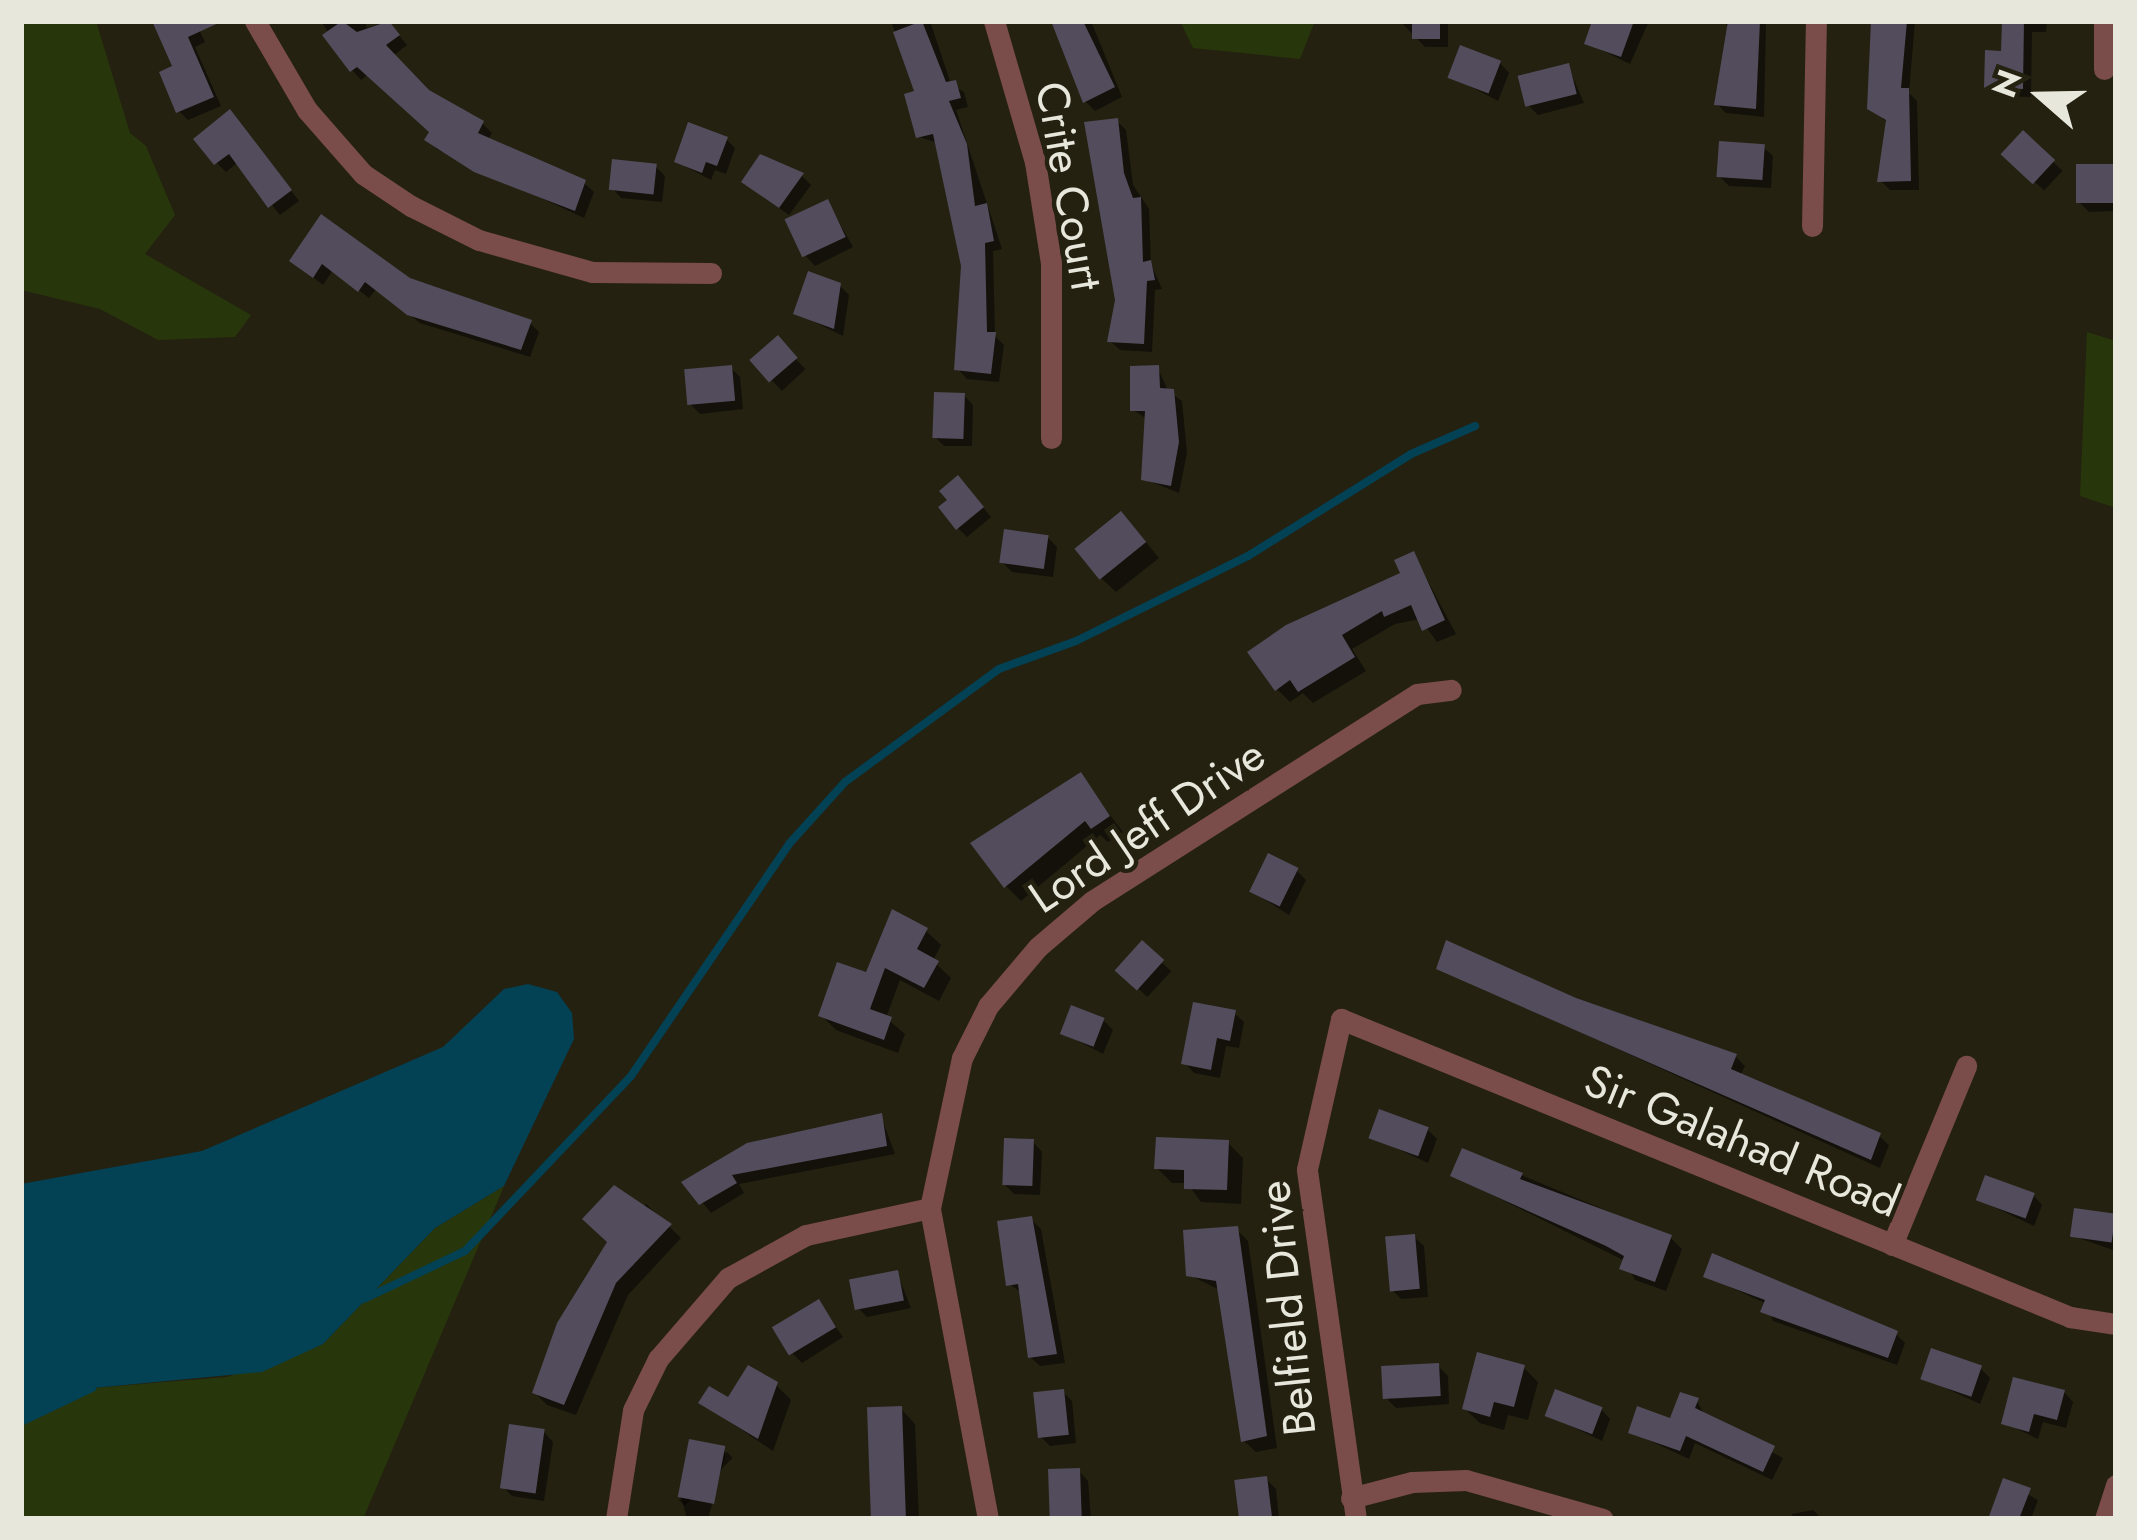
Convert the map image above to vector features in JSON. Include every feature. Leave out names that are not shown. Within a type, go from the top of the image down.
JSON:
[{"type":"street","points":[[254,21],[307,110],[363,174],[411,206],[479,240],[592,272],[712,273]]},
{"type":"street","name":"Crite Court","points":[[994,21],[1035,162],[1051,263],[1051,438]]},
{"type":"street","points":[[1812,226],[1816,21]]},
{"type":"street","points":[[2104,21],[2104,69]]},
{"type":"street","name":"Lord Jeff Drive","points":[[988,1519],[931,1208],[962,1058],[988,1006],[1038,947],[1092,902],[1417,694],[1451,690]]},
{"type":"street","name":"Sir Galahad Road","points":[[1341,1019],[2070,1317],[2116,1324]]},
{"type":"street","name":"Belfield Drive","points":[[1341,1019],[1307,1169],[1353,1509]]},
{"type":"street","points":[[1892,1245],[1966,1066]]},
{"type":"street","points":[[616,1519],[633,1410],[658,1359],[728,1278],[806,1235],[931,1208]]},
{"type":"street","points":[[1353,1509],[1412,1482],[1466,1480],[1603,1519]]},
{"type":"street","points":[[2105,1519],[2116,1485]]},
{"type":"green space","points":[[21,21],[96,21],[130,133],[146,146],[175,215],[145,254],[251,315],[235,337],[158,340],[100,309],[21,290]]},
{"type":"green space","points":[[1180,21],[1315,21],[1300,59],[1193,48]]},
{"type":"green space","points":[[2087,332],[2116,341],[2116,508],[2080,496]]},
{"type":"green space","points":[[504,1186],[363,1519],[21,1519],[21,1418],[93,1388],[227,1377],[323,1344],[435,1228]]},
{"type":"water","points":[[528,984],[557,992],[572,1013],[574,1039],[504,1186],[435,1228],[323,1344],[262,1372],[93,1388],[21,1418],[21,1184],[202,1151],[443,1047],[504,989]]},
{"type":"building","points":[[152,21],[223,21],[188,37],[214,97],[176,113],[159,72],[172,66]]},
{"type":"building","points":[[342,21],[357,32],[389,21],[400,35],[386,45],[429,90],[484,121],[478,133],[586,180],[575,211],[474,172],[424,140],[429,132],[357,67],[350,72],[322,35]]},
{"type":"building","points":[[922,21],[946,82],[956,80],[961,98],[949,101],[967,144],[975,206],[987,203],[994,241],[985,243],[987,332],[996,332],[991,374],[954,370],[961,266],[933,134],[916,138],[904,94],[914,91],[893,32]]},
{"type":"building","points":[[1051,21],[1083,21],[1115,87],[1083,103]]},
{"type":"building","points":[[1412,21],[1440,21],[1440,39],[1412,39]]},
{"type":"building","points":[[1592,21],[1634,21],[1621,57],[1584,44]]},
{"type":"building","points":[[1728,21],[1760,21],[1756,109],[1714,105]]},
{"type":"building","points":[[1871,21],[1907,21],[1901,88],[1909,88],[1911,181],[1877,182],[1886,120],[1867,109]]},
{"type":"building","points":[[2002,21],[2024,21],[2023,89],[1984,88],[1985,50],[2001,51]]},
{"type":"building","points":[[1460,45],[1501,61],[1489,93],[1447,78]]},
{"type":"building","points":[[1569,63],[1577,94],[1525,107],[1518,76]]},
{"type":"building","points":[[230,109],[292,190],[268,208],[229,154],[214,165],[193,139]]},
{"type":"building","points":[[1118,118],[1124,173],[1133,198],[1141,197],[1143,262],[1151,260],[1155,280],[1147,281],[1144,344],[1107,342],[1115,300],[1084,122]]},
{"type":"building","points":[[688,122],[728,137],[717,166],[706,162],[702,173],[674,162]]},
{"type":"building","points":[[2023,130],[2055,160],[2033,184],[2000,154]]},
{"type":"building","points":[[1719,141],[1765,144],[1762,180],[1716,177]]},
{"type":"building","points":[[760,154],[804,173],[779,208],[741,182]]},
{"type":"building","points":[[612,159],[657,164],[654,195],[609,190]]},
{"type":"building","points":[[2076,164],[2116,164],[2116,203],[2076,203]]},
{"type":"building","points":[[828,199],[846,237],[802,257],[784,219]]},
{"type":"building","points":[[321,214],[410,278],[532,320],[521,350],[407,315],[365,282],[358,292],[322,264],[313,278],[289,261]]},
{"type":"building","points":[[808,271],[841,283],[834,329],[793,314]]},
{"type":"building","points":[[778,335],[798,358],[769,383],[749,360]]},
{"type":"building","points":[[732,365],[735,401],[687,405],[684,369]]},
{"type":"building","points":[[1159,365],[1160,388],[1174,389],[1179,442],[1171,486],[1141,480],[1145,411],[1130,411],[1130,366]]},
{"type":"building","points":[[934,392],[965,393],[963,439],[932,438]]},
{"type":"building","points":[[958,475],[984,507],[956,530],[938,507],[947,500],[939,491]]},
{"type":"building","points":[[1121,511],[1146,542],[1100,580],[1074,549]]},
{"type":"building","points":[[1004,529],[1049,535],[1044,569],[999,563]]},
{"type":"building","points":[[1414,551],[1445,620],[1422,631],[1411,605],[1384,617],[1382,611],[1342,635],[1355,657],[1298,692],[1290,680],[1275,691],[1247,652],[1286,625],[1400,573],[1394,560]]},
{"type":"building","points":[[1081,772],[1110,816],[1091,829],[1085,821],[1004,888],[970,843]]},
{"type":"building","points":[[1268,853],[1299,868],[1280,907],[1249,892]]},
{"type":"building","points":[[892,909],[928,928],[917,949],[939,961],[924,988],[885,968],[870,1009],[892,1017],[884,1040],[818,1016],[837,962],[866,972]]},
{"type":"building","points":[[1142,940],[1164,960],[1137,991],[1115,970]]},
{"type":"building","points":[[1446,940],[1576,998],[1737,1054],[1731,1069],[1881,1133],[1871,1160],[1436,969]]},
{"type":"building","points":[[1193,1002],[1236,1010],[1230,1041],[1217,1038],[1211,1070],[1181,1064]]},
{"type":"building","points":[[1071,1005],[1105,1018],[1093,1047],[1060,1034]]},
{"type":"building","points":[[1379,1109],[1429,1127],[1418,1156],[1368,1138]]},
{"type":"building","points":[[882,1113],[887,1146],[732,1175],[737,1183],[699,1205],[681,1182],[747,1143]]},
{"type":"building","points":[[1156,1137],[1229,1140],[1227,1190],[1184,1189],[1184,1170],[1154,1169]]},
{"type":"building","points":[[1004,1138],[1034,1139],[1032,1186],[1002,1185]]},
{"type":"building","points":[[1462,1148],[1523,1173],[1520,1179],[1672,1235],[1655,1282],[1619,1269],[1624,1256],[1606,1246],[1450,1176]]},
{"type":"building","points":[[1985,1175],[2035,1193],[2026,1218],[1976,1200]]},
{"type":"building","points":[[614,1185],[672,1224],[616,1283],[564,1405],[532,1393],[557,1323],[607,1242],[582,1219]]},
{"type":"building","points":[[2074,1208],[2116,1214],[2112,1243],[2070,1237]]},
{"type":"building","points":[[1032,1216],[1057,1354],[1028,1358],[1018,1284],[1006,1286],[997,1221]]},
{"type":"building","points":[[1238,1226],[1267,1436],[1241,1442],[1216,1281],[1186,1276],[1183,1230]]},
{"type":"building","points":[[1415,1234],[1420,1289],[1390,1291],[1385,1237]]},
{"type":"building","points":[[1712,1253],[1898,1331],[1888,1358],[1760,1312],[1765,1300],[1703,1277]]},
{"type":"building","points":[[898,1270],[904,1300],[855,1310],[849,1280]]},
{"type":"building","points":[[819,1299],[836,1327],[789,1356],[772,1327]]},
{"type":"building","points":[[1931,1348],[1982,1366],[1971,1397],[1920,1379]]},
{"type":"building","points":[[1477,1352],[1525,1365],[1514,1407],[1494,1402],[1490,1417],[1462,1409]]},
{"type":"building","points":[[1439,1363],[1441,1396],[1383,1399],[1381,1366]]},
{"type":"building","points":[[748,1365],[778,1382],[758,1439],[698,1403],[709,1386],[728,1397]]},
{"type":"building","points":[[2013,1377],[2065,1390],[2057,1420],[2034,1414],[2029,1432],[2001,1424]]},
{"type":"building","points":[[1064,1389],[1069,1435],[1038,1438],[1033,1392]]},
{"type":"building","points":[[1555,1389],[1603,1407],[1592,1434],[1545,1416]]},
{"type":"building","points":[[1680,1392],[1699,1398],[1695,1408],[1775,1446],[1763,1472],[1686,1436],[1680,1451],[1628,1433],[1637,1406],[1670,1418]]},
{"type":"building","points":[[902,1406],[906,1519],[871,1519],[867,1407]]},
{"type":"building","points":[[509,1424],[545,1429],[536,1493],[500,1488]]},
{"type":"building","points":[[689,1439],[725,1446],[714,1504],[678,1497]]},
{"type":"building","points":[[1080,1468],[1082,1519],[1050,1519],[1048,1469]]},
{"type":"building","points":[[1267,1476],[1272,1519],[1239,1519],[1234,1480]]},
{"type":"building","points":[[2003,1478],[2031,1488],[2019,1519],[1988,1519]]},
{"type":"waterway","points":[[364,1299],[465,1251],[631,1076],[789,844],[845,782],[999,669],[1076,641],[1248,556],[1411,454],[1475,426]]},
{"type":"waterway","points":[[21,1422],[92,1388]]}]
